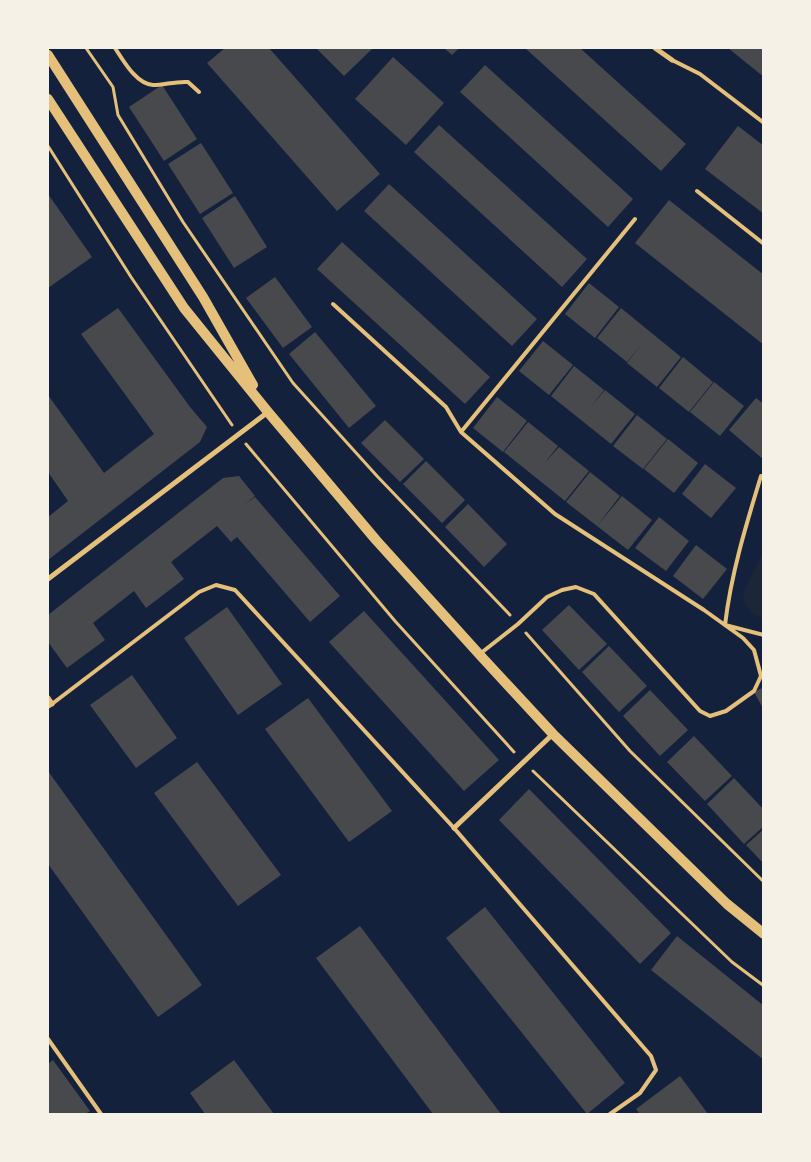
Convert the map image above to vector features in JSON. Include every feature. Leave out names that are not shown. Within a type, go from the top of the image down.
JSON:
[{"type":"main road","points":[[48,55],[203,297],[268,412]]},
{"type":"main road","points":[[48,99],[184,308],[268,412],[376,540],[554,734],[727,904],[764,934]]},
{"type":"street","points":[[656,48],[672,60]]},
{"type":"street","points":[[48,579],[268,412]]},
{"type":"street","points":[[48,698],[50,706]]},
{"type":"street","points":[[454,828],[554,734]]},
{"type":"lane","points":[[115,48],[139,79],[151,85],[188,82],[199,92]]},
{"type":"lane","points":[[672,60],[700,74],[764,123]]},
{"type":"lane","points":[[697,191],[764,244]]},
{"type":"lane","points":[[461,432],[635,219]]},
{"type":"lane","points":[[333,304],[446,407],[461,432],[555,514],[743,638],[754,650],[762,676],[754,691],[726,712],[710,716],[700,711],[594,594],[576,587],[562,590],[547,597],[518,624],[479,654]]},
{"type":"lane","points":[[725,625],[728,596],[761,476]]},
{"type":"lane","points":[[50,706],[199,592],[216,585],[235,590],[454,828],[651,1056],[656,1070],[640,1092],[610,1114]]},
{"type":"lane","points":[[725,625],[764,635]]},
{"type":"lane","points":[[48,1040],[101,1114]]},
{"type":"path","points":[[86,48],[113,88],[118,115],[183,222],[293,383],[377,476],[518,624],[630,751],[764,882]]},
{"type":"path","points":[[48,146],[131,277],[238,435],[276,477],[395,621],[525,763],[732,962],[764,986]]},
{"type":"shaded area","points":[[763,552],[763,619],[751,612],[746,606],[743,593]]},
{"type":"building","points":[[225,48],[269,48],[380,174],[337,211],[207,63]]},
{"type":"building","points":[[316,48],[373,48],[344,76]]},
{"type":"building","points":[[444,48],[459,48],[452,55]]},
{"type":"building","points":[[525,48],[580,48],[686,144],[661,171]]},
{"type":"building","points":[[728,48],[764,48],[764,77]]},
{"type":"building","points":[[393,57],[444,103],[406,145],[355,99]]},
{"type":"building","points":[[485,65],[633,199],[608,227],[460,92]]},
{"type":"building","points":[[162,85],[197,139],[164,161],[129,107]]},
{"type":"building","points":[[439,125],[587,259],[562,287],[414,152]]},
{"type":"building","points":[[738,126],[764,146],[764,214],[705,169]]},
{"type":"building","points":[[201,143],[233,193],[200,214],[168,164]]},
{"type":"building","points":[[389,184],[537,319],[512,346],[364,211]]},
{"type":"building","points":[[48,194],[92,257],[48,288]]},
{"type":"building","points":[[235,196],[267,247],[234,268],[202,218]]},
{"type":"building","points":[[669,200],[764,275],[764,345],[635,243]]},
{"type":"building","points":[[342,242],[490,377],[465,404],[317,269]]},
{"type":"building","points":[[275,277],[312,327],[283,348],[246,298]]},
{"type":"building","points":[[589,283],[619,307],[595,338],[565,314]]},
{"type":"building","points":[[118,308],[190,407],[207,427],[200,442],[48,560],[48,517],[68,501],[48,472],[48,395],[104,473],[154,434],[81,334]]},
{"type":"building","points":[[621,308],[681,357],[657,387],[627,363],[641,345],[627,362],[597,338]]},
{"type":"building","points":[[315,332],[376,406],[349,428],[289,354]]},
{"type":"building","points":[[543,341],[573,365],[549,395],[519,371]]},
{"type":"building","points":[[683,357],[713,382],[689,412],[659,388]]},
{"type":"building","points":[[574,366],[604,390],[590,408],[605,390],[635,414],[611,444],[551,396]]},
{"type":"building","points":[[714,382],[744,406],[720,436],[690,412]]},
{"type":"building","points":[[497,397],[527,421],[503,452],[473,428]]},
{"type":"building","points":[[756,398],[764,404],[764,460],[729,430]]},
{"type":"building","points":[[637,415],[667,439],[643,469],[613,446]]},
{"type":"building","points":[[385,420],[424,459],[400,482],[361,443]]},
{"type":"building","points":[[528,422],[558,446],[544,464],[559,447],[589,471],[565,501],[504,452]]},
{"type":"building","points":[[668,439],[698,463],[674,493],[644,469]]},
{"type":"building","points":[[426,461],[465,500],[442,523],[403,484]]},
{"type":"building","points":[[705,464],[736,488],[711,518],[682,494]]},
{"type":"building","points":[[590,472],[620,496],[597,526],[566,502]]},
{"type":"building","points":[[239,476],[255,496],[245,504],[255,497],[340,596],[310,622],[237,537],[231,542],[217,526],[171,562],[184,579],[146,608],[134,591],[93,623],[105,640],[67,668],[48,642],[48,615],[223,478]]},
{"type":"building","points":[[622,496],[652,520],[628,550],[597,526]]},
{"type":"building","points":[[468,504],[507,544],[484,567],[445,527]]},
{"type":"building","points":[[659,517],[689,541],[666,571],[635,548]]},
{"type":"building","points":[[696,545],[727,569],[703,599],[673,576]]},
{"type":"building","points":[[569,605],[607,644],[579,670],[542,630]]},
{"type":"building","points":[[227,607],[282,684],[238,715],[184,638]]},
{"type":"building","points":[[364,611],[499,760],[464,791],[329,642]]},
{"type":"building","points":[[609,646],[647,686],[619,712],[582,672]]},
{"type":"building","points":[[132,675],[177,738],[136,768],[90,705]]},
{"type":"building","points":[[764,687],[764,710],[754,692]]},
{"type":"building","points":[[650,690],[688,730],[660,756],[623,716]]},
{"type":"building","points":[[308,698],[392,811],[349,842],[265,729]]},
{"type":"building","points":[[694,736],[732,776],[705,801],[667,762]]},
{"type":"building","points":[[197,762],[281,875],[238,906],[154,793]]},
{"type":"building","points":[[48,771],[202,985],[158,1017],[48,864]]},
{"type":"building","points":[[734,778],[764,810],[764,826],[744,844],[707,804]]},
{"type":"building","points":[[529,789],[671,933],[640,964],[499,820]]},
{"type":"building","points":[[764,829],[764,864],[746,845]]},
{"type":"building","points":[[485,907],[625,1083],[587,1114],[446,938]]},
{"type":"building","points":[[360,926],[501,1114],[433,1114],[316,958]]},
{"type":"building","points":[[677,936],[764,1006],[764,1060],[651,970]]},
{"type":"building","points":[[53,1060],[90,1111],[85,1114],[48,1114],[48,1064]]},
{"type":"building","points":[[234,1060],[274,1114],[205,1114],[190,1093]]},
{"type":"building","points":[[680,1076],[708,1114],[640,1114],[636,1109]]}]
